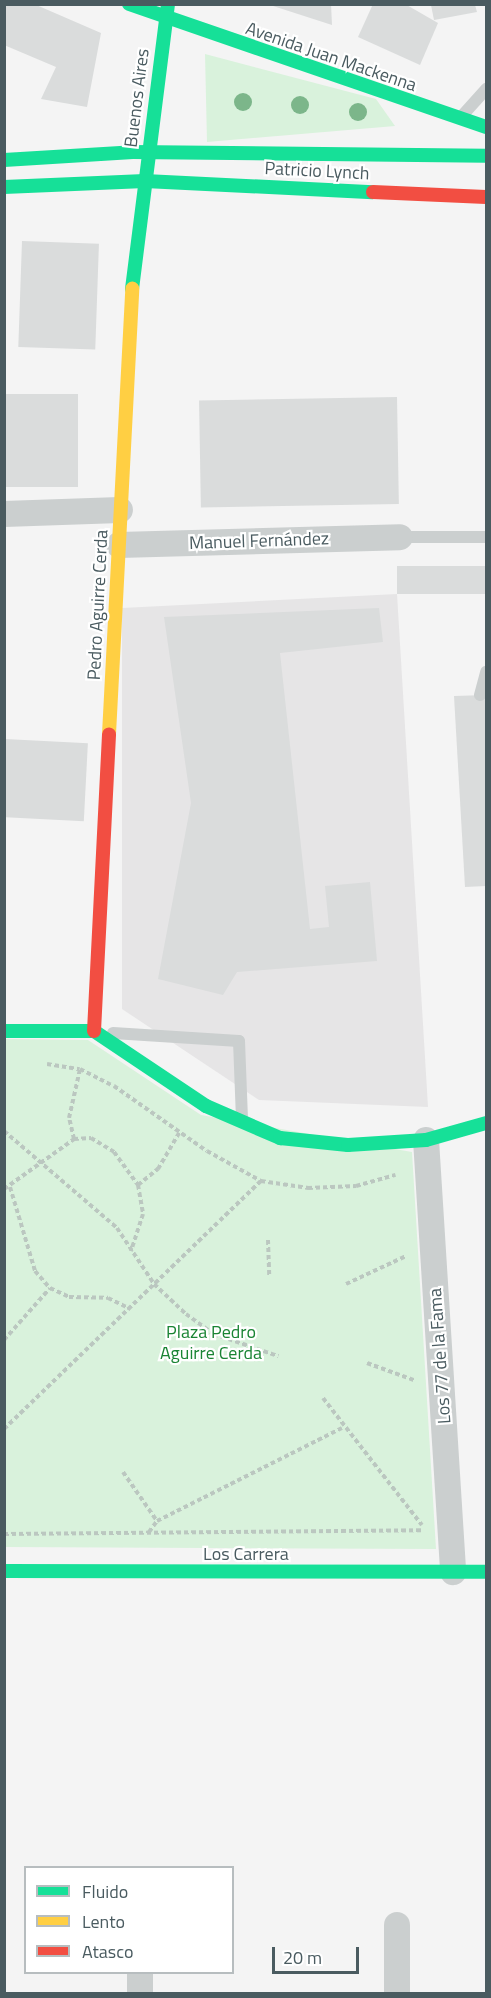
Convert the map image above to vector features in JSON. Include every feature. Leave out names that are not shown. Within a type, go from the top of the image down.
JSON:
[{"type":"street","name":"Avenida Juan Mackenna","points":[[129,4],[166,11],[458,119],[486,127]]},
{"type":"street","name":"Buenos Aires","points":[[133,152],[145,60],[166,11]]},
{"type":"street","name":"Buenos Aires","points":[[145,181],[166,11]]},
{"type":"street","points":[[4,160],[133,152],[486,156]]},
{"type":"street","name":"Patricio Lynch","points":[[4,187],[145,181],[486,197]]},
{"type":"street","name":"Pedro Aguirre Cerda","points":[[94,1031],[132,291],[145,181]]},
{"type":"street","points":[[4,514],[120,510]]},
{"type":"street","name":"Manuel Fernández","points":[[119,545],[400,537]]},
{"type":"street","points":[[4,1031],[94,1031],[206,1106],[280,1138],[348,1145],[426,1140],[486,1123]]},
{"type":"street","name":"Los 77 de la Fama","points":[[426,1140],[439,1530],[453,1572]]},
{"type":"street","name":"Los Carrera","points":[[4,1571],[486,1572]]},
{"type":"street","points":[[397,1925],[397,1994]]},
{"type":"street","points":[[140,1974],[140,1994]]},
{"type":"lane","points":[[458,119],[486,89]]},
{"type":"lane","points":[[400,537],[486,537]]},
{"type":"lane","points":[[480,695],[486,672]]},
{"type":"lane","points":[[94,1031],[238,1041],[242,1121]]},
{"type":"path","points":[[74,1139],[69,1118],[80,1069]]},
{"type":"path","points":[[4,1131],[44,1162],[117,1228],[130,1251],[154,1284],[214,1334],[279,1356]]},
{"type":"path","points":[[138,1185],[158,1169],[179,1133]]},
{"type":"path","points":[[4,1190],[74,1139],[91,1138],[114,1152],[138,1185],[143,1214],[130,1251]]},
{"type":"path","points":[[4,1429],[131,1309],[261,1181]]},
{"type":"path","points":[[10,1187],[35,1271],[50,1288],[69,1298],[108,1298],[131,1309]]},
{"type":"path","points":[[268,1240],[269,1276]]},
{"type":"path","points":[[346,1284],[407,1255]]},
{"type":"path","points":[[4,1340],[50,1288]]},
{"type":"path","points":[[367,1362],[415,1380]]},
{"type":"path","points":[[323,1398],[342,1428],[439,1530]]},
{"type":"path","points":[[149,1533],[158,1521],[342,1428]]},
{"type":"path","points":[[123,1472],[158,1521]]},
{"type":"path","points":[[4,1534],[439,1530]]},
{"type":"shaded area","points":[[397,594],[428,1107],[259,1100],[122,1009],[122,608]]},
{"type":"green space","points":[[205,54],[376,99],[395,126],[207,142]]},
{"type":"green space","name":"Plaza Pedro Aguirre Cerda","points":[[5,1039],[88,1040],[201,1115],[412,1152],[436,1549],[5,1547]]},
{"type":"building","points":[[4,4],[34,4],[101,33],[87,107],[41,99],[56,67],[4,45]]},
{"type":"building","points":[[270,4],[331,4],[332,25],[270,5]]},
{"type":"building","points":[[373,4],[405,4],[438,23],[420,65],[358,37]]},
{"type":"building","points":[[431,5],[475,5],[477,12],[434,20]]},
{"type":"building","points":[[22,241],[99,244],[95,350],[18,347]]},
{"type":"building","points":[[4,394],[78,394],[78,487],[4,487]]},
{"type":"building","points":[[397,397],[399,504],[201,507],[199,400]]},
{"type":"building","points":[[397,566],[486,566],[486,594],[397,594]]},
{"type":"building","points":[[379,608],[383,642],[280,653],[310,929],[329,927],[325,886],[370,882],[377,961],[237,972],[223,995],[158,979],[191,803],[164,617]]},
{"type":"building","points":[[486,695],[486,886],[465,887],[454,696]]},
{"type":"building","points":[[5,739],[88,743],[84,821],[4,817]]},
{"type":"traffic: fast","points":[[129,4],[486,127]]},
{"type":"traffic: fast","points":[[132,289],[168,4]]},
{"type":"traffic: fast","points":[[4,160],[133,152],[486,156]]},
{"type":"traffic: fast","points":[[4,187],[145,181],[373,192]]},
{"type":"traffic: fast","points":[[4,1031],[94,1031]]},
{"type":"traffic: fast","points":[[94,1031],[206,1106],[280,1138],[348,1145],[426,1140],[486,1123]]},
{"type":"traffic: fast","points":[[4,1571],[486,1572]]},
{"type":"traffic: slow","points":[[109,734],[132,289]]},
{"type":"traffic: jam","points":[[373,192],[486,197]]},
{"type":"traffic: jam","points":[[94,1031],[109,734]]}]
